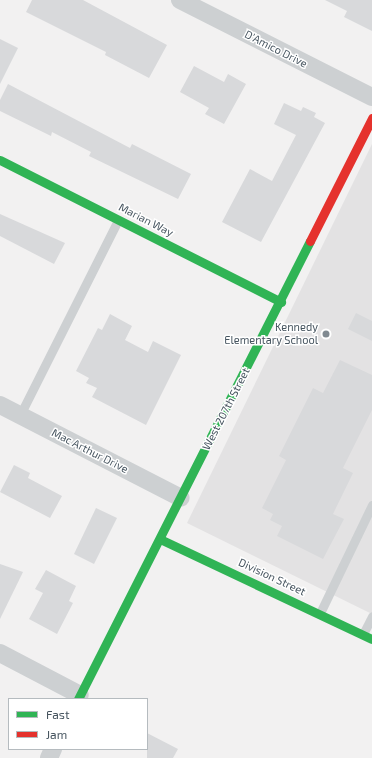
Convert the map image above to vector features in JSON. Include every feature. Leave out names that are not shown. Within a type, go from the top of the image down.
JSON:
[{"type":"street","name":"D'Amico Drive","points":[[180,0],[372,97]]},
{"type":"street","name":"West 207th Street","points":[[79,697],[281,302],[372,118]]},
{"type":"street","name":"Marian Way","points":[[0,160],[281,302]]},
{"type":"street","name":"Mac Arthur Drive","points":[[0,405],[181,498]]},
{"type":"street","name":"Division Street","points":[[160,538],[372,639]]},
{"type":"street","points":[[0,653],[79,697]]},
{"type":"lane","points":[[20,415],[119,219]]},
{"type":"lane","points":[[320,613],[372,505]]},
{"type":"lane","points":[[363,634],[372,616]]},
{"type":"shaded area","name":"Kennedy Elementary School","points":[[372,144],[372,614],[187,523]]},
{"type":"building","points":[[32,0],[83,0],[167,45],[149,78],[105,55],[106,52],[26,12]]},
{"type":"building","points":[[325,0],[372,0],[372,31],[344,17],[347,11]]},
{"type":"building","points":[[0,39],[18,48],[0,84]]},
{"type":"building","points":[[194,66],[224,82],[228,74],[246,84],[224,124],[205,114],[209,108],[180,92]]},
{"type":"building","points":[[8,84],[130,148],[132,144],[191,174],[178,199],[89,156],[91,152],[52,132],[51,136],[0,111],[0,100]]},
{"type":"building","points":[[284,103],[301,111],[303,107],[316,113],[314,117],[325,123],[261,242],[222,222],[250,169],[272,181],[296,135],[274,124]]},
{"type":"building","points":[[0,214],[65,243],[54,264],[0,236]]},
{"type":"building","points":[[356,313],[372,321],[372,341],[348,329]]},
{"type":"building","points":[[110,314],[132,326],[125,340],[148,352],[153,341],[181,355],[146,425],[92,397],[97,388],[86,383],[89,378],[76,371],[98,328],[102,330]]},
{"type":"building","points":[[340,360],[372,375],[372,410],[343,468],[353,473],[333,514],[344,519],[323,559],[277,536],[282,526],[270,520],[273,514],[262,508],[286,460],[279,456],[313,388],[323,393]]},
{"type":"building","points":[[14,465],[30,473],[28,478],[62,496],[50,518],[0,492]]},
{"type":"building","points":[[96,508],[117,518],[94,564],[74,554]]},
{"type":"building","points":[[0,564],[23,572],[0,619]]},
{"type":"building","points":[[46,570],[76,586],[69,601],[73,603],[57,634],[29,619],[43,593],[35,589]]},
{"type":"building","points":[[148,734],[178,749],[173,758],[147,758]]},
{"type":"traffic: fast","points":[[0,160],[281,302]]},
{"type":"traffic: fast","points":[[79,698],[310,241]]},
{"type":"traffic: fast","points":[[160,539],[372,639]]},
{"type":"traffic: jam","points":[[310,241],[372,118]]},
{"type":"place","name":"Kennedy Elementary School","points":[[326,334]]}]
